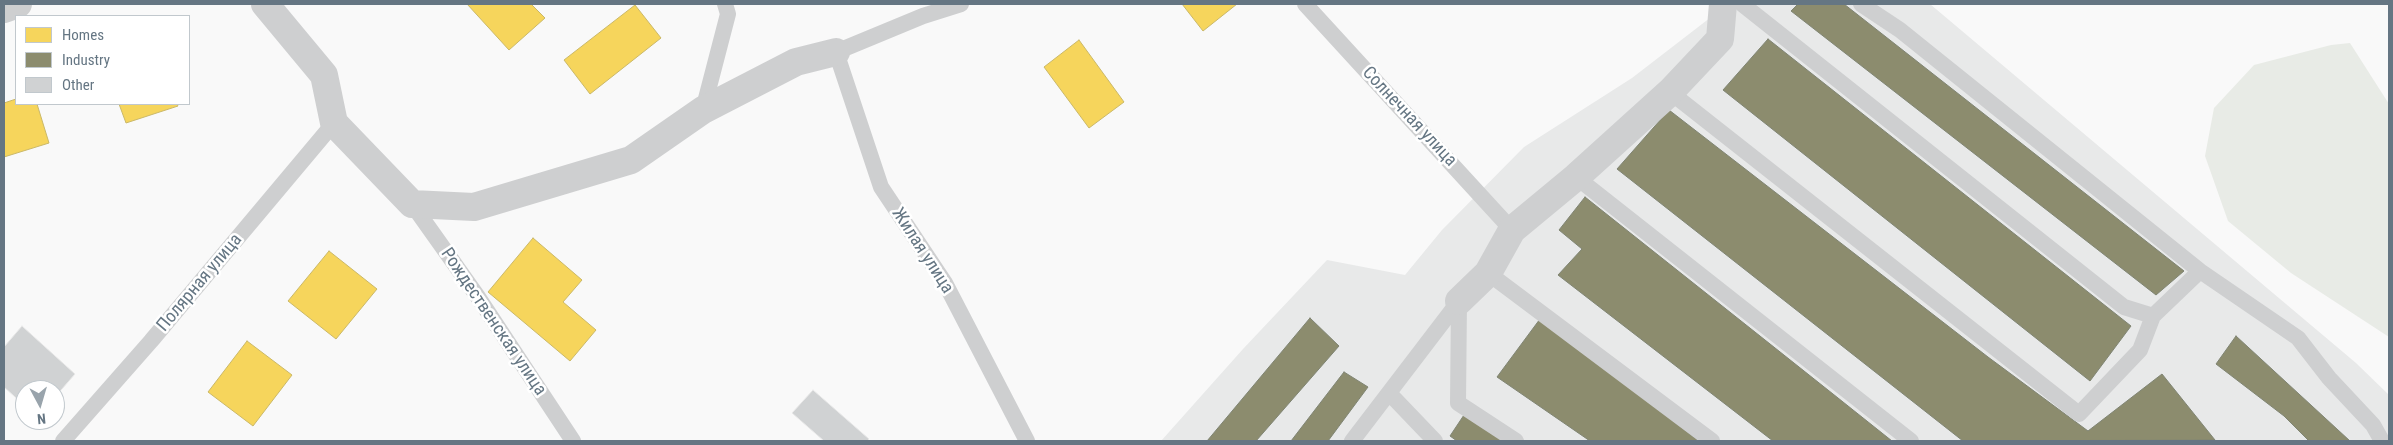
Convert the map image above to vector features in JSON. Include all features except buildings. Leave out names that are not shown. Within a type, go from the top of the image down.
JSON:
[{"type":"street","points":[[4,9],[18,4]]},
{"type":"street","points":[[265,4],[324,75],[334,122],[412,204],[474,206],[631,160],[703,110],[796,62],[836,52]]},
{"type":"street","points":[[1460,301],[1488,273],[1512,230],[1576,177],[1670,92],[1720,38],[1723,4]]},
{"type":"lane","points":[[703,110],[728,14],[724,4]]},
{"type":"lane","points":[[836,52],[923,16],[961,4]]},
{"type":"lane","name":"Солнечная улица","points":[[1305,4],[1512,230]]},
{"type":"lane","points":[[1742,4],[2124,307],[2152,316]]},
{"type":"lane","points":[[1861,4],[1900,30],[2200,271],[2298,338],[2329,378],[2373,425],[2382,441]]},
{"type":"lane","name":"Жилая улица","points":[[836,52],[881,186],[945,283],[1027,441]]},
{"type":"lane","points":[[1670,92],[2079,414],[2140,350],[2152,316],[2200,271]]},
{"type":"lane","name":"Полярная улица","points":[[63,441],[164,326],[334,122]]},
{"type":"lane","points":[[1576,177],[1911,441]]},
{"type":"lane","name":"Рождественская улица","points":[[412,204],[484,306],[573,441]]},
{"type":"lane","points":[[1488,273],[1712,441]]},
{"type":"lane","points":[[1352,441],[1460,301]]},
{"type":"lane","points":[[1460,301],[1458,403],[1516,441]]},
{"type":"lane","points":[[1390,394],[1435,441]]},
{"type":"shaded area","points":[[1728,4],[1930,4],[2356,363],[2389,395],[2389,441],[1161,441],[1243,349],[1327,260],[1405,275],[1442,230],[1524,147],[1632,78]]},
{"type":"shaded area","points":[[2350,43],[2389,104],[2389,337],[2291,273],[2228,221],[2205,156],[2214,108],[2254,65],[2331,45]]}]
